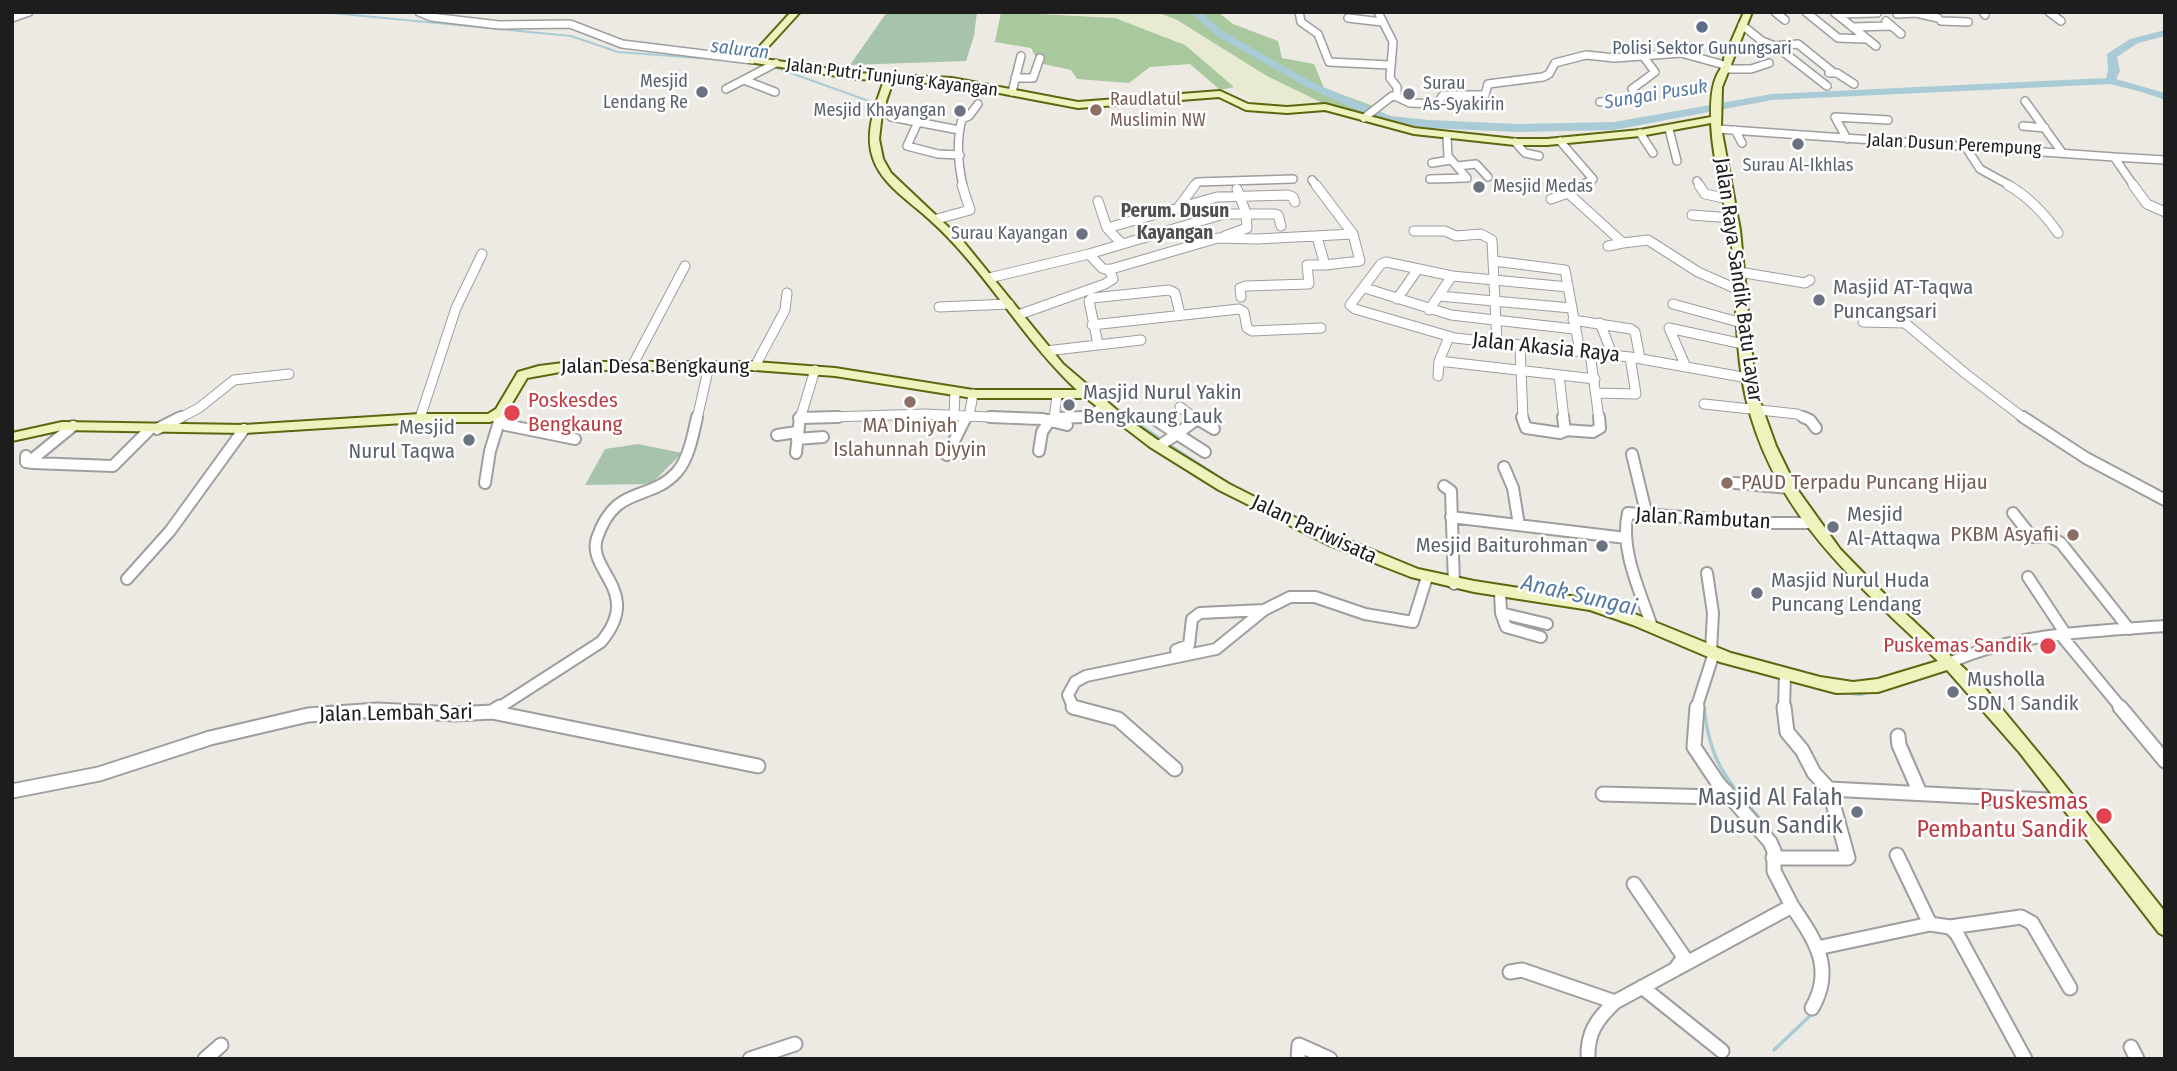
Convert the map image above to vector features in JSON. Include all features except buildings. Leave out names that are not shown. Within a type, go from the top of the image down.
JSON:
[{"type":"street","points":[[12,18],[29,12]]},
{"type":"street","points":[[419,12],[431,17],[499,25],[570,24],[622,44],[752,60]]},
{"type":"street","name":"Jalan Putri Tunjung Kayangan","points":[[796,12],[752,60],[856,76],[952,82],[1078,104],[1220,94],[1242,106],[1283,110],[1321,107],[1447,136],[1514,142],[1560,141],[1640,133],[1669,129],[1716,116]]},
{"type":"street","points":[[1299,12],[1301,22],[1312,27],[1321,37],[1329,62],[1389,65]]},
{"type":"street","points":[[1378,12],[1392,40],[1390,78],[1397,87],[1397,97]]},
{"type":"street","points":[[1716,116],[1728,58],[1748,12]]},
{"type":"street","points":[[1775,12],[1785,20]]},
{"type":"street","points":[[1806,12],[1838,38],[1866,39]]},
{"type":"street","points":[[2049,12],[2061,21]]},
{"type":"street","points":[[1835,13],[1876,46]]},
{"type":"street","points":[[1835,13],[1877,13],[1901,34]]},
{"type":"street","points":[[1896,14],[1916,13],[1968,22]]},
{"type":"street","points":[[1347,18],[1382,22]]},
{"type":"street","points":[[1742,25],[1826,86]]},
{"type":"street","points":[[1852,27],[1891,26]]},
{"type":"street","points":[[1774,46],[1802,44],[1834,73],[1854,84]]},
{"type":"street","points":[[1365,117],[1392,96],[1410,103],[1436,104],[1443,95],[1484,96],[1489,84],[1543,77],[1550,73],[1553,64],[1588,55],[1612,58],[1690,54],[1726,68],[1751,69],[1769,63]]},
{"type":"street","points":[[1012,92],[1020,56]]},
{"type":"street","points":[[1600,102],[1636,99],[1632,89],[1655,72],[1643,56]]},
{"type":"street","points":[[1015,78],[1033,78],[1040,58]]},
{"type":"street","points":[[734,93],[726,89],[773,65]]},
{"type":"street","points":[[1812,75],[1834,73]]},
{"type":"street","name":"Jalan Pariwisata","points":[[889,79],[880,106],[874,145],[878,164],[890,181],[940,218],[992,277],[1009,304],[1021,314],[1080,394],[1162,444],[1214,482],[1302,527],[1427,578],[1598,607],[1652,627],[1712,655],[1785,678],[1854,688],[1904,680],[1949,663]]},
{"type":"street","points":[[744,80],[775,92]]},
{"type":"street","points":[[2025,101],[2061,151]]},
{"type":"street","points":[[940,218],[970,210],[962,190],[959,131],[962,119],[969,116],[978,104]]},
{"type":"street","points":[[880,106],[891,117],[959,131]]},
{"type":"street","name":"Jalan Dusun Perempung","points":[[1716,116],[1735,130],[1782,131],[1847,139],[2061,151],[2165,160]]},
{"type":"street","name":"Jalan Raya Sandik Batu Layar","points":[[1716,116],[1739,272],[1743,344],[1748,378],[1755,408],[1779,471],[1812,523],[1867,587],[1949,663],[2005,723],[2165,927]]},
{"type":"street","points":[[1847,139],[1836,117],[1888,120]]},
{"type":"street","points":[[918,122],[907,147],[938,154],[960,155]]},
{"type":"street","points":[[2023,126],[2045,128]]},
{"type":"street","points":[[1669,129],[1677,161]]},
{"type":"street","points":[[1735,130],[1742,144]]},
{"type":"street","points":[[1640,133],[1653,153]]},
{"type":"street","points":[[1447,136],[1446,152],[1467,178]]},
{"type":"street","points":[[1551,199],[1593,179],[1560,141]]},
{"type":"street","points":[[1514,142],[1525,153],[1539,156]]},
{"type":"street","points":[[1965,146],[1980,169],[2024,194],[2059,233]]},
{"type":"street","points":[[2114,157],[2140,197],[2154,209],[2165,212]]},
{"type":"street","points":[[1430,179],[1488,177],[1476,164],[1432,163]]},
{"type":"street","points":[[1178,208],[1196,182],[1293,179]]},
{"type":"street","points":[[1089,254],[1102,268],[1109,270],[1247,229],[1246,213],[1235,180]]},
{"type":"street","points":[[1241,297],[1240,288],[1246,286],[1309,284],[1307,265],[1359,262],[1353,234],[1312,180]]},
{"type":"street","points":[[1697,181],[1705,194],[1728,199]]},
{"type":"street","points":[[1568,193],[1623,243]]},
{"type":"street","points":[[1107,228],[1208,199],[1239,195],[1288,195],[1293,197],[1294,202]]},
{"type":"street","points":[[1098,201],[1107,228],[1122,244]]},
{"type":"street","points":[[992,277],[1089,254],[1224,214],[1276,214],[1281,226]]},
{"type":"street","points":[[1692,215],[1732,218]]},
{"type":"street","points":[[1414,231],[1445,230],[1456,236],[1484,234],[1493,240],[1497,343]]},
{"type":"street","points":[[1218,238],[1353,234]]},
{"type":"street","points":[[1317,237],[1325,265]]},
{"type":"street","points":[[1608,246],[1646,240],[1686,265],[1741,291]]},
{"type":"street","points":[[421,418],[456,308],[482,254]]},
{"type":"street","points":[[1493,256],[1559,267],[1566,271],[1573,325],[1595,379],[1600,430],[1565,430],[1560,433],[1531,429],[1524,425],[1520,346]]},
{"type":"street","points":[[1568,287],[1452,276],[1385,262],[1365,288],[1429,310],[1497,320],[1573,325],[1600,323],[1633,330],[1636,394],[1596,393]]},
{"type":"street","points":[[632,366],[685,266]]},
{"type":"street","points":[[1397,299],[1418,269]]},
{"type":"street","points":[[1021,314],[1105,284],[1112,279],[1109,270]]},
{"type":"street","points":[[1739,272],[1804,283],[1810,280]]},
{"type":"street","points":[[1429,310],[1452,276]]},
{"type":"street","name":"Jalan Akasia Raya","points":[[1365,288],[1350,303],[1354,309],[1449,337],[1612,354],[1748,378]]},
{"type":"street","points":[[1098,344],[1089,301],[1095,297],[1171,290],[1175,293],[1180,314]]},
{"type":"street","points":[[755,366],[785,310],[787,293]]},
{"type":"street","points":[[1439,296],[1571,308]]},
{"type":"street","points":[[939,306],[1009,304]]},
{"type":"street","points":[[1673,304],[1742,323]]},
{"type":"street","points":[[1092,325],[1240,309],[1244,312],[1247,328],[1252,331],[1321,328]]},
{"type":"street","points":[[1863,322],[1905,323],[1923,342],[2035,425],[2077,453],[2165,500]]},
{"type":"street","points":[[1600,323],[1612,354]]},
{"type":"street","points":[[1686,367],[1669,328],[1743,344]]},
{"type":"street","points":[[1438,376],[1439,361],[1449,337]]},
{"type":"street","points":[[1049,351],[1141,340]]},
{"type":"street","points":[[1439,361],[1595,379]]},
{"type":"street","name":"Jalan Desa Bengkaung","points":[[497,419],[519,377],[571,366],[755,366],[815,370],[973,394],[1080,394]]},
{"type":"street","name":"Jalan Lembah Sari","points":[[12,791],[99,774],[210,738],[308,715],[378,710],[455,714],[492,712],[601,642],[611,631],[617,619],[618,602],[596,551],[595,542],[615,504],[625,497],[665,481],[684,462],[709,366]]},
{"type":"street","points":[[796,453],[799,418],[815,370]]},
{"type":"street","points":[[74,426],[27,459],[113,466],[154,429],[199,408],[234,380],[289,374]]},
{"type":"street","points":[[1559,375],[1565,430]]},
{"type":"street","points":[[954,416],[955,392]]},
{"type":"street","points":[[947,455],[968,417],[973,394]]},
{"type":"street","points":[[1039,451],[1042,432],[1053,420],[1056,395]]},
{"type":"street","points":[[1704,404],[1755,408],[1803,416],[1816,428]]},
{"type":"street","points":[[1180,407],[1214,429]]},
{"type":"street","points":[[799,418],[895,414],[1053,420],[1083,417],[1104,408]]},
{"type":"street","points":[[12,437],[54,427],[74,426],[244,429],[421,418],[497,419],[514,428],[575,439]]},
{"type":"street","points":[[1153,418],[1205,452]]},
{"type":"street","points":[[485,483],[497,419]]},
{"type":"street","points":[[1162,444],[1198,419]]},
{"type":"street","points":[[1053,420],[1067,425]]},
{"type":"street","points":[[127,579],[170,531],[244,429]]},
{"type":"street","points":[[777,435],[823,437]]},
{"type":"street","points":[[1632,454],[1646,512]]},
{"type":"street","points":[[1504,467],[1513,488],[1519,525]]},
{"type":"street","name":"Jalan Rambutan","points":[[1735,483],[1789,488]]},
{"type":"street","points":[[1444,486],[1451,491],[1454,584]]},
{"type":"street","name":"Jalan Rambutan","points":[[1652,627],[1626,538],[1626,514],[1646,512],[1769,523],[1812,523]]},
{"type":"street","points":[[2013,513],[2032,537],[2049,536],[2061,543],[2129,629]]},
{"type":"street","points":[[1451,517],[1626,538]]},
{"type":"street","points":[[1707,573],[1713,621],[1712,655],[1695,713],[1692,740],[1712,775],[1764,831],[1778,859],[1774,871],[1792,906],[1819,948],[1825,977],[1819,998],[1812,1008]]},
{"type":"street","points":[[2028,577],[2062,634],[2165,761]]},
{"type":"street","points":[[1175,769],[1118,719],[1074,709],[1069,699],[1070,688],[1086,676],[1216,649],[1264,610],[1290,597],[1308,596],[1365,614],[1413,622],[1427,578]]},
{"type":"street","points":[[1500,592],[1501,613],[1509,629],[1541,637]]},
{"type":"street","points":[[1170,650],[1187,648],[1192,619],[1200,613],[1264,610]]},
{"type":"street","points":[[1501,613],[1546,624]]},
{"type":"street","points":[[1949,663],[1988,648],[2062,634],[2165,626]]},
{"type":"street","points":[[1778,859],[1848,858],[1829,789],[1814,773],[1802,750],[1789,736],[1783,703],[1785,678]]},
{"type":"street","points":[[492,712],[758,766]]},
{"type":"street","points":[[1898,736],[1899,745],[1920,793]]},
{"type":"street","points":[[1829,789],[2066,801]]},
{"type":"street","points":[[1603,794],[1716,797],[1726,791]]},
{"type":"street","points":[[1898,855],[1930,924]]},
{"type":"street","points":[[1634,884],[1684,957],[1674,970]]},
{"type":"street","points":[[1588,1059],[1588,1032],[1594,1022],[1615,1002],[1792,906]]},
{"type":"street","points":[[1819,948],[1930,924],[1950,927],[2026,918],[2032,923],[2070,988]]},
{"type":"street","points":[[1950,927],[1957,934],[2025,1059]]},
{"type":"street","points":[[1510,972],[1522,970],[1615,1002]]},
{"type":"street","points":[[1642,987],[1722,1051]]},
{"type":"street","points":[[750,1059],[795,1044]]},
{"type":"street","points":[[205,1059],[221,1045]]},
{"type":"street","points":[[1298,1059],[1299,1045],[1330,1059]]},
{"type":"green space","points":[[887,12],[977,12],[974,36],[966,61],[850,65]]},
{"type":"green space","points":[[1001,12],[1115,18],[1185,45],[1234,87],[1220,90],[1190,64],[1150,67],[1129,83],[1077,79],[1071,70],[1039,63],[1031,48],[995,42]]},
{"type":"green space","points":[[1033,12],[1161,13],[1326,107],[1279,109],[1254,105],[1185,45],[1115,18]]},
{"type":"green space","points":[[1157,12],[1218,12],[1233,24],[1278,41],[1282,58],[1314,64],[1324,88],[1373,106],[1361,122],[1267,76],[1177,20]]},
{"type":"green space","points":[[638,444],[682,453],[651,484],[585,485],[605,449]]},
{"type":"waterway","name":"saluran","points":[[146,12],[159,12]]},
{"type":"waterway","name":"saluran","points":[[322,12],[571,36],[618,52],[726,60]]},
{"type":"waterway","name":"Sungai Pusuk","points":[[1195,12],[1219,33],[1310,85],[1389,119],[1428,124],[1518,128],[1614,126],[1772,97],[2110,81]]},
{"type":"waterway","points":[[2110,81],[2114,71],[2111,56],[2134,41],[2165,33]]},
{"type":"waterway","name":"saluran","points":[[750,63],[768,66]]},
{"type":"waterway","name":"saluran","points":[[774,67],[869,101],[878,108]]},
{"type":"waterway","points":[[2110,81],[2146,89],[2165,97]]},
{"type":"waterway","name":"saluran","points":[[924,205],[938,216]]},
{"type":"waterway","name":"saluran","points":[[943,220],[952,231]]},
{"type":"waterway","name":"Anak Sungai","points":[[1106,401],[1131,419]]},
{"type":"waterway","name":"Anak Sungai","points":[[1129,417],[1161,439]]},
{"type":"waterway","name":"Anak Sungai","points":[[1170,445],[1238,489]]},
{"type":"waterway","name":"Anak Sungai","points":[[1430,582],[1464,590]]},
{"type":"waterway","name":"Anak Sungai","points":[[1578,608],[1599,613]]},
{"type":"waterway","points":[[1733,665],[1774,676]]},
{"type":"waterway","points":[[1810,686],[1830,691]]},
{"type":"waterway","points":[[1844,693],[1861,695],[1871,691]]},
{"type":"waterway","name":"Anak Sungai","points":[[1703,701],[1704,709]]},
{"type":"waterway","name":"Anak Sungai","points":[[1704,707],[1712,748],[1726,777],[1772,834]]},
{"type":"waterway","name":"Anak Sungai","points":[[1774,1050],[1812,1014]]},
{"type":"place","name":"Polisi Sektor Gunungsari","points":[[1702,27]]},
{"type":"place","name":"Mesjid Lendang Re","points":[[702,92]]},
{"type":"place","name":"Surau As-Syakirin","points":[[1409,94]]},
{"type":"place","name":"Raudlatul Muslimin NW","points":[[1096,110]]},
{"type":"place","name":"Mesjid Khayangan","points":[[960,111]]},
{"type":"place","name":"Surau Al-Ikhlas","points":[[1798,144]]},
{"type":"place","name":"Mesjid Medas","points":[[1479,187]]},
{"type":"place","name":"Surau Kayangan","points":[[1082,234]]},
{"type":"place","name":"Masjid AT-Taqwa Puncangsari","points":[[1819,300]]},
{"type":"place","name":"MA Diniyah Islahunnah Diyyin","points":[[910,402]]},
{"type":"place","name":"Masjid Nurul Yakin Bengkaung Lauk","points":[[1069,405]]},
{"type":"place","name":"Poskesdes Bengkaung","points":[[512,413]]},
{"type":"place","name":"Mesjid Nurul Taqwa","points":[[469,440]]},
{"type":"place","name":"PAUD Terpadu Puncang Hijau","points":[[1727,483]]},
{"type":"place","name":"Mesjid Al-Attaqwa","points":[[1833,527]]},
{"type":"place","name":"PKBM Asyafii","points":[[2073,535]]},
{"type":"place","name":"Mesjid Baiturohman","points":[[1602,546]]},
{"type":"place","name":"Masjid Nurul Huda Puncang Lendang","points":[[1757,593]]},
{"type":"place","name":"Puskemas Sandik","points":[[2048,646]]},
{"type":"place","name":"Musholla SDN 1 Sandik","points":[[1953,692]]},
{"type":"place","name":"Masjid Al Falah Dusun Sandik","points":[[1857,812]]},
{"type":"place","name":"Puskesmas Pembantu Sandik","points":[[2104,816]]},
{"type":"district","name":"Perum. Dusun Kayangan","points":[[1175,223]]}]
